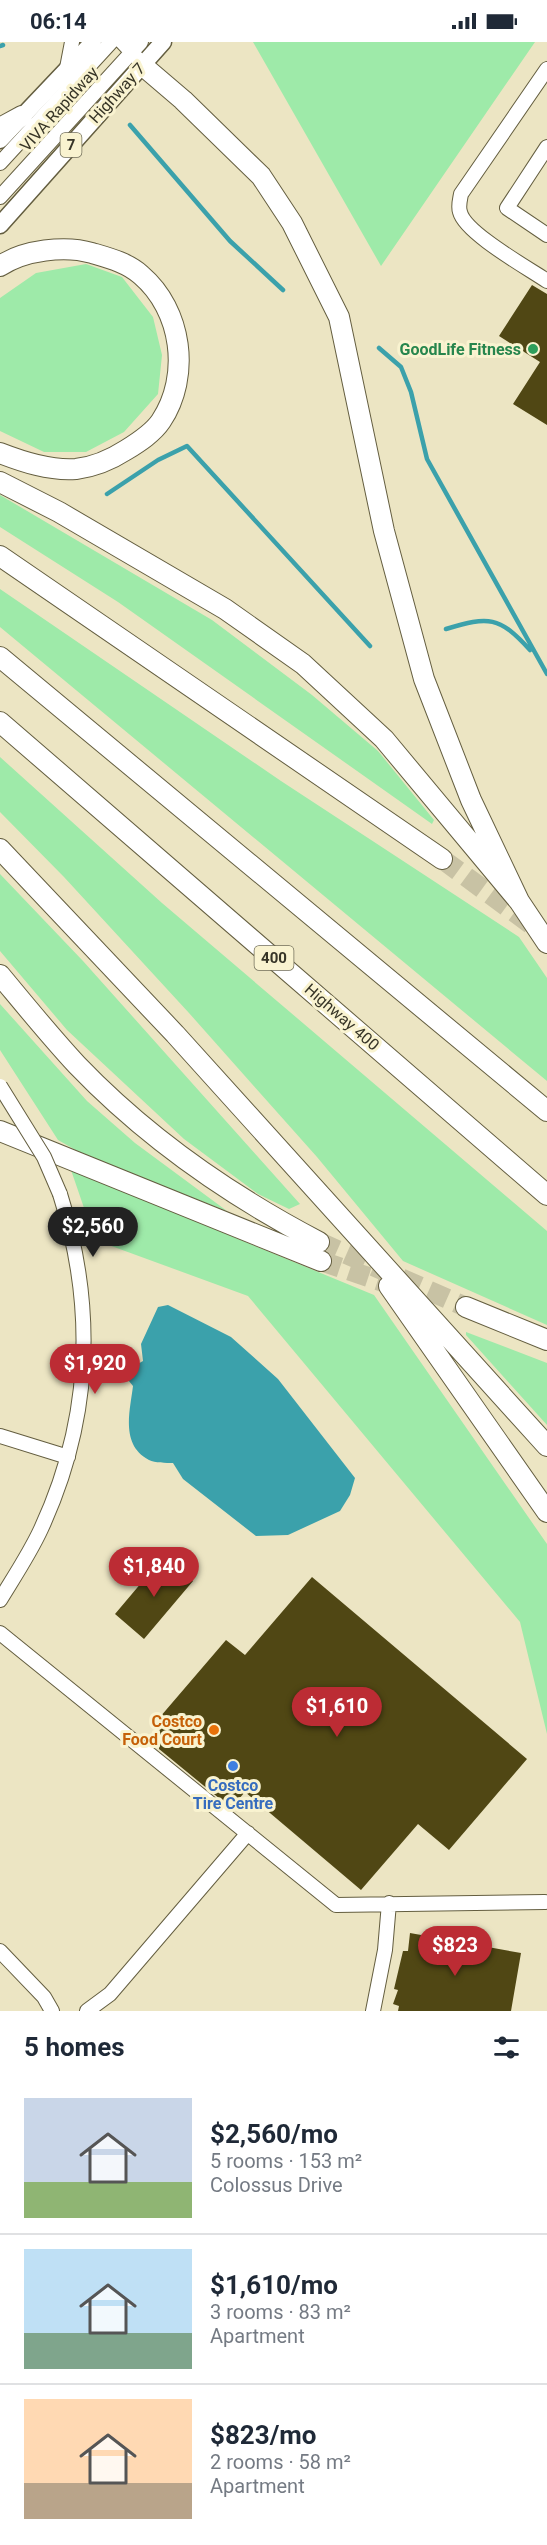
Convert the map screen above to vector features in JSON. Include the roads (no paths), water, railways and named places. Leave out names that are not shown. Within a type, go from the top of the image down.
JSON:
[{"type":"highway","points":[[138,53],[261,176],[292,223],[339,316],[384,531],[424,679],[471,800],[519,900]]},
{"type":"highway","points":[[0,128],[22,116]]},
{"type":"highway","points":[[0,266],[15,256],[76,248],[116,260],[141,274],[162,298],[177,334],[179,363],[173,397],[160,422],[141,440],[111,459],[75,469],[30,464],[0,453]]},
{"type":"highway","points":[[0,482],[59,512],[225,609],[303,664],[384,739],[519,900],[547,943]]},
{"type":"highway","points":[[0,556],[442,859]]},
{"type":"highway","points":[[0,657],[547,1111]]},
{"type":"highway","name":"Highway 400","points":[[0,722],[547,1195]]},
{"type":"highway","points":[[0,849],[176,1034],[340,1219],[456,1342],[547,1446]]},
{"type":"highway","points":[[0,975],[76,1065],[155,1137],[246,1201],[319,1242]]},
{"type":"highway","points":[[0,1131],[321,1261]]},
{"type":"highway","points":[[340,1219],[459,1383],[547,1512]]},
{"type":"highway","points":[[466,1307],[547,1340]]},
{"type":"main road","points":[[0,140],[93,42]]},
{"type":"main road","name":"Highway 7","points":[[0,225],[138,53],[163,42]]},
{"type":"street","points":[[67,68],[72,42]]},
{"type":"street","name":"VIVA Rapidway","points":[[0,163],[111,42]]},
{"type":"street","points":[[122,42],[138,53]]},
{"type":"street","name":"VIVA Rapidway","points":[[0,197],[138,53]]},
{"type":"street","points":[[547,69],[461,194],[459,202],[460,213],[469,226],[547,281]]},
{"type":"street","points":[[547,147],[507,208],[547,236]]},
{"type":"street","points":[[0,1086],[44,1157],[60,1194],[72,1233],[81,1276],[85,1329],[76,1417],[68,1457],[40,1530],[0,1600]]},
{"type":"street","points":[[0,1436],[68,1457]]},
{"type":"street","points":[[0,1633],[336,1905],[545,1902]]},
{"type":"street","points":[[87,2011],[110,1994],[248,1833]]},
{"type":"street","points":[[373,2011],[385,1950],[389,1903]]},
{"type":"street","points":[[0,1951],[44,1997],[52,2011]]},
{"type":"water","points":[[168,1305],[231,1337],[278,1379],[355,1478],[350,1495],[340,1511],[288,1535],[256,1536],[183,1479],[173,1463],[151,1461],[140,1454],[130,1437],[129,1416],[133,1386],[124,1375],[129,1369],[143,1361],[141,1344],[158,1307]]},
{"type":"waterway","points":[[130,125],[230,241],[283,290]]},
{"type":"waterway","points":[[379,348],[401,367],[411,392],[427,459],[547,674]]},
{"type":"waterway","points":[[107,494],[158,460],[187,446],[370,646]]},
{"type":"waterway","points":[[446,629],[473,622],[492,622],[510,631],[530,650]]},
{"type":"tunnel","points":[[442,859],[536,928]]},
{"type":"tunnel","points":[[319,1242],[466,1307]]},
{"type":"tunnel","points":[[321,1261],[389,1284]]},
{"type":"place","name":"GoodLife Fitness","points":[[533,349]]},
{"type":"place","name":"Costco Food Court","points":[[214,1730]]},
{"type":"place","name":"Costco Tire Centre","points":[[233,1766]]}]
